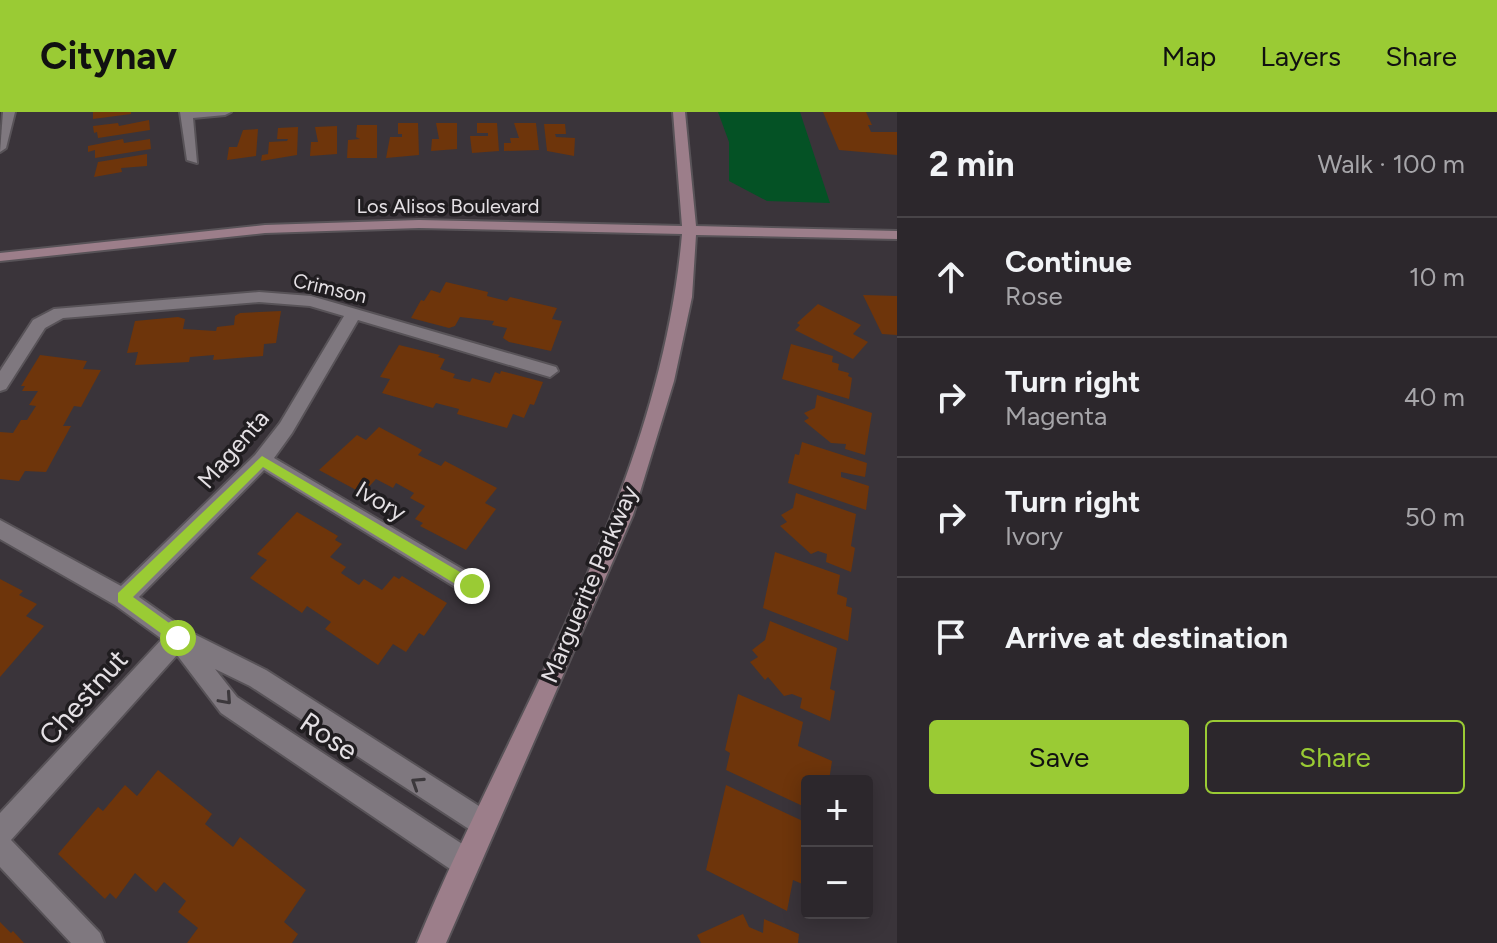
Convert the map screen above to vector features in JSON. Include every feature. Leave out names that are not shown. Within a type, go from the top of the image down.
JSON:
[{"type":"main road","name":"Marguerite Parkway","points":[[431,943],[623,515],[666,381],[684,297],[689,228],[679,112]]},
{"type":"main road","name":"Los Alisos Boulevard","points":[[0,257],[265,229],[419,224],[897,235]]},
{"type":"street","points":[[0,148],[9,112]]},
{"type":"street","points":[[193,160],[186,113],[225,112]]},
{"type":"street","name":"Crimson","points":[[0,385],[39,324],[60,313],[286,297],[354,313],[550,371]]},
{"type":"street","name":"Magenta","points":[[123,598],[262,460],[286,428],[354,313]]},
{"type":"street","name":"Ivory","points":[[262,460],[472,586]]},
{"type":"street","name":"Rose","points":[[2,532],[123,598],[178,638],[258,678],[484,824]]},
{"type":"street","name":"Rose","points":[[178,638],[229,705],[466,863]]},
{"type":"street","name":"Chestnut","points":[[0,832],[178,638]]},
{"type":"street","points":[[0,848],[90,943]]},
{"type":"green space","points":[[718,112],[800,112],[830,203],[767,201],[729,181],[729,142]]},
{"type":"building","points":[[93,112],[131,112],[131,114],[93,119]]},
{"type":"building","points":[[823,112],[866,112],[872,125],[868,125],[871,132],[897,132],[897,155],[839,150]]},
{"type":"building","points":[[149,120],[150,130],[98,138],[97,132],[94,133],[93,126],[118,123],[119,126]]},
{"type":"building","points":[[398,123],[418,123],[419,155],[386,158],[390,137],[402,137],[398,134]]},
{"type":"building","points":[[436,123],[457,123],[457,149],[431,151],[432,139],[439,139]]},
{"type":"building","points":[[477,123],[497,123],[499,151],[472,153],[470,136],[488,136],[488,133],[477,133]]},
{"type":"building","points":[[514,123],[536,123],[539,150],[504,151],[504,143],[511,143],[510,138],[519,138]]},
{"type":"building","points":[[544,124],[565,124],[566,134],[555,134],[556,137],[575,138],[574,156],[547,151]]},
{"type":"building","points":[[357,125],[377,125],[377,158],[347,158],[348,140],[360,139],[356,137]]},
{"type":"building","points":[[337,126],[337,154],[310,156],[311,142],[318,142],[315,127]]},
{"type":"building","points":[[298,127],[297,155],[261,161],[262,155],[268,154],[269,142],[287,141],[277,139],[278,128]]},
{"type":"building","points":[[258,129],[256,156],[227,160],[229,147],[237,147],[243,130]]},
{"type":"building","points":[[123,139],[124,143],[150,139],[151,149],[95,158],[95,150],[88,152],[88,146]]},
{"type":"building","points":[[147,154],[147,166],[121,168],[122,172],[94,177],[98,162]]},
{"type":"building","points":[[446,282],[488,292],[487,296],[507,301],[510,297],[557,308],[552,319],[562,321],[551,351],[509,342],[503,338],[507,328],[492,325],[494,321],[460,317],[455,326],[449,328],[411,318],[421,300],[424,301],[431,290],[440,293]]},
{"type":"building","points":[[863,295],[897,296],[897,335],[882,334]]},
{"type":"building","points":[[818,304],[861,325],[853,334],[868,342],[853,359],[795,330],[800,325],[797,323]]},
{"type":"building","points":[[281,311],[276,343],[264,344],[263,356],[213,360],[214,355],[190,357],[189,362],[135,365],[138,352],[127,353],[135,321],[178,317],[185,319],[183,329],[216,331],[217,327],[234,325],[235,316],[240,313]]},
{"type":"building","points":[[791,344],[833,356],[832,362],[839,364],[838,370],[849,373],[848,376],[852,378],[849,399],[782,379]]},
{"type":"building","points":[[399,345],[440,355],[438,357],[445,359],[440,369],[455,374],[453,378],[470,382],[472,378],[490,383],[495,372],[500,374],[501,371],[543,382],[534,405],[530,404],[524,418],[513,414],[507,428],[457,414],[459,409],[436,403],[433,408],[382,393],[390,379],[380,377]]},
{"type":"building","points":[[40,355],[87,361],[83,369],[101,370],[81,407],[74,406],[63,426],[71,426],[46,472],[25,471],[19,481],[0,479],[0,432],[13,433],[36,406],[29,405],[38,391],[22,391],[25,386],[21,386]]},
{"type":"building","points":[[817,395],[872,413],[865,455],[845,449],[846,444],[831,443],[804,421],[809,418],[804,413],[815,408]]},
{"type":"building","points":[[379,427],[422,450],[418,455],[441,466],[445,461],[497,488],[485,503],[496,509],[466,550],[420,526],[423,523],[415,519],[425,506],[410,498],[414,493],[396,483],[393,488],[376,479],[365,491],[360,488],[358,491],[319,470],[357,435],[366,440]]},
{"type":"building","points":[[802,442],[867,463],[865,477],[841,472],[841,477],[869,486],[866,510],[788,483],[795,454],[799,455]]},
{"type":"building","points":[[796,493],[856,514],[851,572],[826,562],[827,554],[818,551],[811,554],[780,526],[787,522],[781,515],[793,508]]},
{"type":"building","points":[[297,512],[338,536],[335,540],[342,544],[330,557],[346,567],[341,573],[359,585],[364,579],[382,590],[394,576],[399,579],[402,576],[447,603],[424,636],[419,633],[406,652],[393,644],[378,665],[325,629],[331,622],[307,606],[302,613],[250,578],[267,560],[257,554]]},
{"type":"building","points":[[775,552],[840,575],[837,594],[847,598],[846,606],[852,608],[848,641],[763,608]]},
{"type":"building","points":[[0,579],[23,591],[19,595],[37,604],[26,616],[44,626],[0,677]]},
{"type":"building","points":[[770,621],[837,648],[830,689],[835,691],[830,721],[800,708],[802,698],[792,694],[784,696],[750,662],[758,657],[752,650],[765,640]]},
{"type":"building","points":[[738,694],[803,722],[798,746],[832,761],[830,775],[801,775],[801,805],[726,770],[730,753],[725,750]]},
{"type":"building","points":[[158,770],[212,814],[205,824],[233,847],[240,837],[306,890],[284,922],[298,934],[292,943],[187,943],[198,928],[178,912],[186,901],[164,882],[156,892],[135,873],[116,899],[110,893],[105,899],[58,854],[98,807],[103,811],[125,785],[137,796]]},
{"type":"building","points":[[726,785],[801,820],[801,883],[793,880],[787,911],[706,870]]},
{"type":"building","points":[[743,914],[749,927],[763,933],[764,919],[799,934],[798,943],[701,943],[697,935]]},
{"type":"building","points":[[0,922],[11,933],[13,931],[24,943],[0,943]]},
{"type":"route","points":[[178,638],[123,598],[262,460],[472,586]]}]
